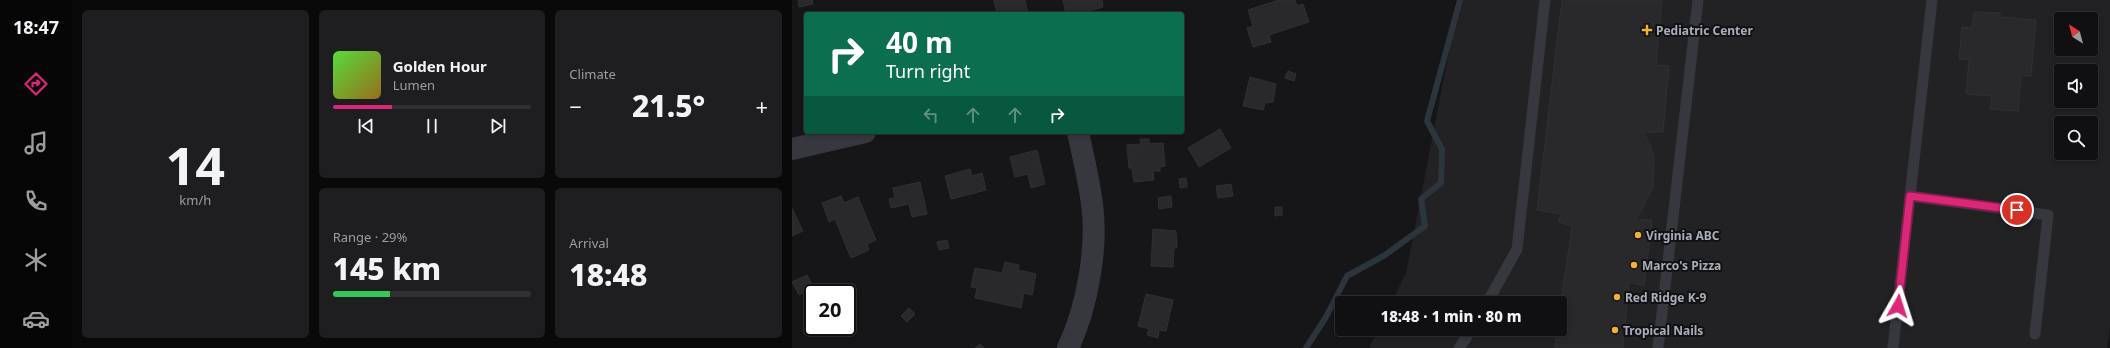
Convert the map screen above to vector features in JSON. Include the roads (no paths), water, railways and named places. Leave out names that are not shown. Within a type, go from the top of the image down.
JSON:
[{"type":"street","points":[[792,149],[856,134]]},
{"type":"street","points":[[1068,348],[1084,304],[1092,261],[1092,206],[1078,134]]},
{"type":"lane","points":[[1491,296],[1517,249],[1545,0]]},
{"type":"lane","points":[[1658,348],[1698,0]]},
{"type":"lane","points":[[1893,348],[1932,0]]},
{"type":"lane","points":[[1910,196],[2048,215],[2035,334]]},
{"type":"lane","points":[[1459,348],[1467,336]]},
{"type":"waterway","points":[[1306,348],[1326,317],[1347,276],[1385,255],[1425,226],[1421,199],[1441,183],[1442,149],[1427,121],[1460,0]]},
{"type":"place","name":"Pediatric Center","points":[[1647,30]]},
{"type":"place","name":"Virginia ABC","points":[[1638,235]]},
{"type":"place","name":"Marco's Pizza","points":[[1634,265]]},
{"type":"place","name":"Red Ridge K-9","points":[[1617,297]]},
{"type":"place","name":"Tropical Nails","points":[[1615,330]]}]
